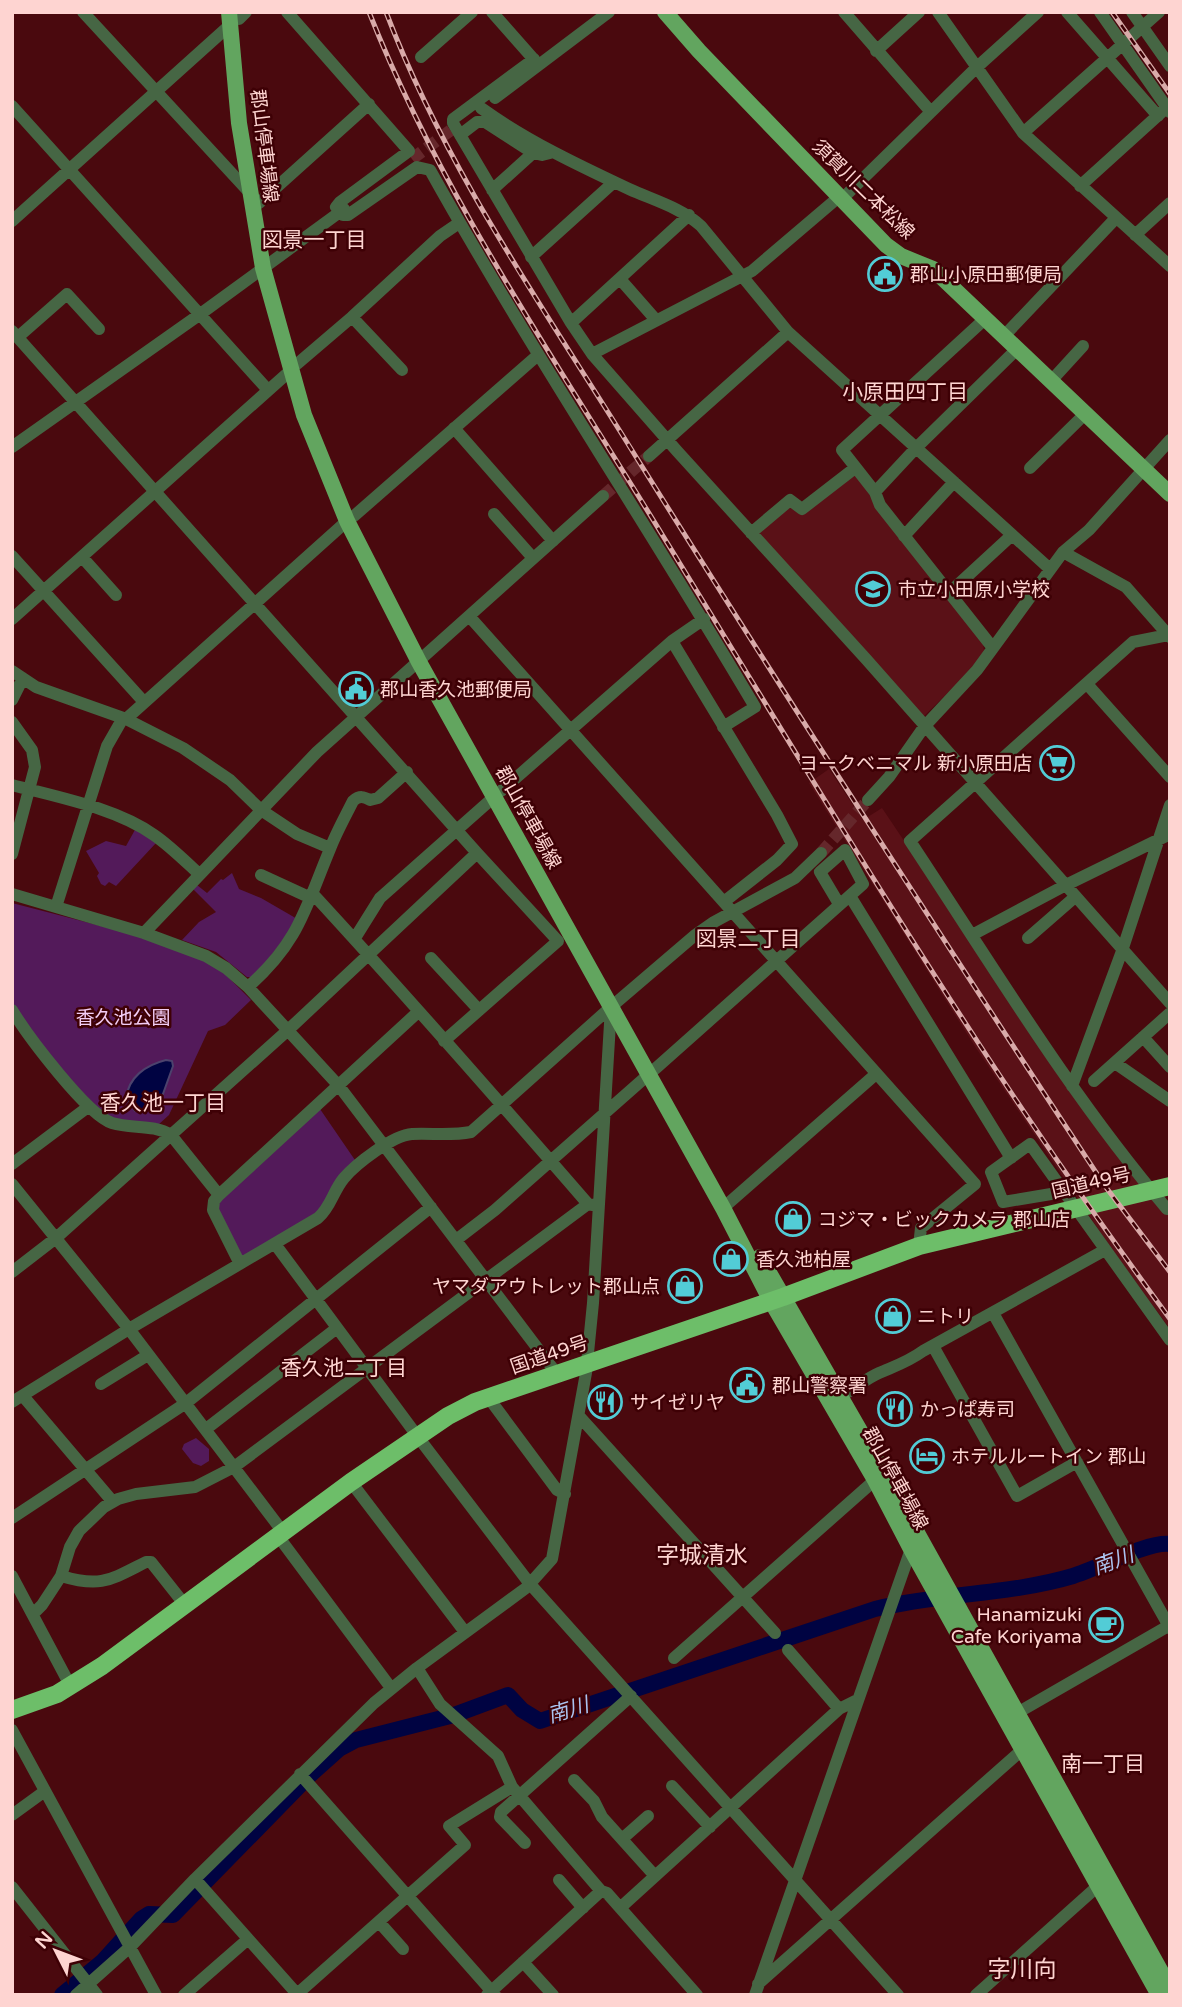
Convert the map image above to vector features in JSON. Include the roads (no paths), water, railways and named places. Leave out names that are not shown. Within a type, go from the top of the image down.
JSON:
[{"type":"highway","name":"国道49号","points":[[12,1710],[43,1700],[71,1686],[351,1482],[458,1411],[488,1397],[777,1299],[919,1246],[1166,1187]]},
{"type":"main road","name":"須賀川二本松線","points":[[665,12],[699,51],[886,245],[901,256],[933,269],[1170,494]]},
{"type":"main road","name":"郡山停車場線","points":[[236,16],[254,197],[266,265],[304,415],[350,518],[422,660],[727,1206],[875,1480],[1017,1713],[1170,1988]]},
{"type":"main road","name":"郡山停車場線","points":[[777,1299],[841,1396],[916,1546]]},
{"type":"main road","name":"郡山停車場線","points":[[944,1594],[1023,1749],[1159,1995]]},
{"type":"street","points":[[83,12],[254,197],[369,104]]},
{"type":"street","points":[[288,12],[369,104],[413,159],[430,170],[538,355],[704,619],[755,707],[723,727]]},
{"type":"street","points":[[421,57],[472,12]]},
{"type":"street","points":[[492,12],[537,62]]},
{"type":"street","points":[[609,12],[453,118],[492,190],[592,354],[1170,1003]]},
{"type":"street","points":[[844,12],[931,112]]},
{"type":"street","points":[[876,51],[919,12]]},
{"type":"street","points":[[938,12],[1023,133],[1169,263]]},
{"type":"street","points":[[592,354],[752,271],[841,198],[1038,12]]},
{"type":"street","points":[[1067,12],[1108,57],[1165,112]]},
{"type":"street","points":[[1100,12],[1165,112]]},
{"type":"street","points":[[1132,12],[1170,66]]},
{"type":"street","points":[[1023,133],[1159,12]]},
{"type":"street","points":[[12,220],[156,92],[236,16]]},
{"type":"street","points":[[459,130],[481,108],[537,62]]},
{"type":"street","points":[[12,106],[268,390]]},
{"type":"street","points":[[481,108],[510,129],[553,153],[689,215],[788,332],[1050,569]]},
{"type":"street","points":[[1080,186],[1165,112]]},
{"type":"street","points":[[459,130],[477,122],[485,122],[533,153],[553,153]]},
{"type":"street","points":[[492,190],[533,153]]},
{"type":"street","points":[[12,447],[413,159]]},
{"type":"street","points":[[531,257],[614,182]]},
{"type":"street","points":[[1135,235],[1170,203]]},
{"type":"street","points":[[571,323],[689,215]]},
{"type":"street","points":[[1005,335],[1116,218]]},
{"type":"street","points":[[12,619],[440,236],[459,223]]},
{"type":"street","points":[[620,279],[656,320]]},
{"type":"street","points":[[99,329],[67,294],[15,334],[558,941],[444,1041]]},
{"type":"street","points":[[352,317],[402,370]]},
{"type":"street","points":[[986,318],[842,450],[874,492],[880,505],[993,649]]},
{"type":"street","points":[[649,456],[788,332]]},
{"type":"street","points":[[1051,381],[1083,346]]},
{"type":"street","points":[[874,492],[1018,348]]},
{"type":"street","points":[[56,907],[107,746],[125,719],[538,355]]},
{"type":"street","points":[[1030,468],[1085,414]]},
{"type":"street","points":[[454,428],[553,541]]},
{"type":"street","points":[[868,800],[889,777],[923,727],[961,690],[1063,552],[1089,530],[1170,440]]},
{"type":"street","points":[[751,533],[790,500],[802,509],[855,468]]},
{"type":"street","points":[[904,536],[954,482]]},
{"type":"street","points":[[144,933],[317,752],[603,496]]},
{"type":"street","points":[[494,514],[533,558]]},
{"type":"street","points":[[949,593],[1012,535]]},
{"type":"street","points":[[1063,552],[1126,587],[1169,636]]},
{"type":"street","points":[[12,556],[144,702]]},
{"type":"street","points":[[82,557],[116,595]]},
{"type":"street","points":[[469,615],[975,1184],[921,1228],[919,1246]]},
{"type":"street","points":[[355,938],[380,898],[569,729],[672,641],[704,619]]},
{"type":"street","points":[[1169,636],[1133,642],[910,841],[1072,1087],[1137,1173],[1167,1209],[1170,1209]]},
{"type":"street","points":[[672,641],[792,844],[777,860],[725,901]]},
{"type":"street","points":[[12,700],[18,675],[36,687],[125,719],[209,764],[261,810],[297,834],[330,849]]},
{"type":"street","points":[[1087,684],[1170,777]]},
{"type":"street","points":[[12,722],[35,758],[31,790],[12,854]]},
{"type":"street","points":[[248,987],[284,950],[303,919],[330,849],[354,801],[357,797],[370,800],[378,798],[407,772]]},
{"type":"street","points":[[12,785],[112,814],[155,835],[199,874]]},
{"type":"street","points":[[1072,1087],[1164,837],[1170,806]]},
{"type":"street","points":[[972,935],[1164,837]]},
{"type":"street","points":[[456,1240],[551,1161],[863,884],[845,850],[820,872],[839,904]]},
{"type":"street","points":[[12,1272],[56,1238],[287,1031],[477,853]]},
{"type":"street","points":[[114,1502],[86,1469],[17,1399],[327,1211],[344,1179],[386,1145],[409,1134],[471,1132],[694,936],[795,878],[821,853]]},
{"type":"street","points":[[261,875],[312,896],[355,938],[418,1013],[593,1205]]},
{"type":"street","points":[[12,894],[144,933],[205,956],[226,968],[248,987],[339,1086],[558,1374]]},
{"type":"street","points":[[850,896],[1011,1158]]},
{"type":"street","points":[[1028,938],[1074,897]]},
{"type":"street","points":[[431,958],[479,1010]]},
{"type":"street","points":[[76,1995],[93,1990],[176,1899],[300,1774],[391,1688],[530,1584],[552,1559],[587,1363],[593,1205],[615,1005]]},
{"type":"street","points":[[12,1010],[17,1028],[88,1107],[109,1123],[162,1129],[171,1135],[219,1195]]},
{"type":"street","points":[[240,1264],[213,1210],[214,1201],[418,1013]]},
{"type":"street","points":[[1094,1081],[1170,1013]]},
{"type":"street","points":[[1143,1037],[1170,1067]]},
{"type":"street","points":[[1115,1063],[1170,1101]]},
{"type":"street","points":[[727,1206],[876,1074]]},
{"type":"street","points":[[12,1164],[88,1107]]},
{"type":"street","points":[[1063,1192],[1003,1202],[991,1172],[1030,1144],[1170,1340]]},
{"type":"street","points":[[12,1184],[206,1429],[391,1688]]},
{"type":"street","points":[[33,1614],[61,1576],[70,1547],[79,1531],[93,1516],[114,1502],[136,1494],[195,1487],[234,1467],[486,1279],[593,1205]]},
{"type":"street","points":[[12,1518],[186,1403],[431,1207]]},
{"type":"street","points":[[275,1244],[530,1584],[898,1995]]},
{"type":"street","points":[[841,1396],[877,1374],[908,1363],[933,1346],[1105,1251]]},
{"type":"street","points":[[993,1313],[1169,1626],[1017,1713]]},
{"type":"street","points":[[206,1429],[337,1328]]},
{"type":"street","points":[[933,1346],[1017,1496],[1077,1462]]},
{"type":"street","points":[[101,1384],[148,1355]]},
{"type":"street","points":[[488,1397],[557,1490],[565,1494]]},
{"type":"street","points":[[579,1416],[775,1633]]},
{"type":"street","points":[[674,1658],[875,1480]]},
{"type":"street","points":[[351,1482],[465,1632]]},
{"type":"street","points":[[756,1990],[857,1700],[916,1546]]},
{"type":"street","points":[[61,1576],[86,1583],[105,1582],[151,1562],[185,1605]]},
{"type":"street","points":[[12,1576],[71,1686]]},
{"type":"street","points":[[788,1650],[839,1709]]},
{"type":"street","points":[[417,1668],[440,1704],[498,1756],[515,1791],[601,1891],[607,1893],[697,1995]]},
{"type":"street","points":[[195,1880],[297,1994],[465,1845],[449,1826],[515,1791],[631,1696]]},
{"type":"street","points":[[620,1908],[839,1709],[857,1700]]},
{"type":"street","points":[[12,1730],[15,1746],[45,1791],[156,1995]]},
{"type":"street","points":[[756,1990],[1023,1749]]},
{"type":"street","points":[[300,1774],[491,1993],[601,1891]]},
{"type":"street","points":[[574,1780],[594,1801],[602,1817],[656,1876]]},
{"type":"street","points":[[672,1786],[710,1827]]},
{"type":"street","points":[[12,1815],[45,1791]]},
{"type":"street","points":[[515,1791],[500,1815],[524,1843]]},
{"type":"street","points":[[622,1839],[648,1816]]},
{"type":"street","points":[[559,1880],[583,1908]]},
{"type":"street","points":[[976,1995],[1098,1886]]},
{"type":"street","points":[[12,1887],[93,1990]]},
{"type":"street","points":[[379,1922],[403,1949]]},
{"type":"street","points":[[184,1995],[247,1940]]},
{"type":"street","points":[[523,1962],[552,1995]]},
{"type":"waterway","name":"南川","points":[[62,1995],[102,1962],[141,1919],[149,1914],[173,1915],[310,1775],[339,1749],[356,1740],[454,1715],[508,1695],[522,1710],[540,1721],[875,1609],[1049,1582],[1073,1576],[1149,1547],[1170,1544]]},
{"type":"tunnel","points":[[412,159],[459,124]]},
{"type":"tunnel","points":[[603,496],[649,456]]},
{"type":"tunnel","points":[[821,853],[868,800]]},
{"type":"railway","points":[[369,12],[432,149],[467,215],[544,344],[940,984],[1050,1150],[1170,1319]]},
{"type":"railway","points":[[386,12],[410,70],[467,183],[532,292],[985,1004],[1105,1186],[1170,1272]]},
{"type":"railway","points":[[1112,12],[1170,94]]},
{"type":"place","name":"郡山小原田郵便局","points":[[885,274]]},
{"type":"place","name":"市立小田原小学校","points":[[873,589]]},
{"type":"place","name":"郡山香久池郵便局","points":[[356,689]]},
{"type":"place","name":"ヨークベニマル 新小原田店","points":[[1057,763]]},
{"type":"place","name":"コジマ・ビックカメラ 郡山店","points":[[793,1219]]},
{"type":"place","name":"香久池柏屋","points":[[731,1259]]},
{"type":"place","name":"ヤマダアウトレット郡山点","points":[[685,1286]]},
{"type":"place","name":"ニトリ","points":[[893,1316]]},
{"type":"place","name":"郡山警察署","points":[[747,1385]]},
{"type":"place","name":"サイゼリヤ","points":[[605,1402]]},
{"type":"place","name":"かっぱ寿司","points":[[895,1409]]},
{"type":"place","name":"ホテルルートイン 郡山","points":[[927,1456]]},
{"type":"place","name":"Hanamizuki Cafe Koriyama","points":[[1106,1625]]},
{"type":"district","name":"図景一丁目","points":[[314,240]]},
{"type":"district","name":"小原田四丁目","points":[[905,392]]},
{"type":"district","name":"図景二丁目","points":[[748,939]]},
{"type":"district","name":"香久池一丁目","points":[[163,1103]]},
{"type":"district","name":"香久池二丁目","points":[[344,1368]]},
{"type":"district","name":"字城清水","points":[[702,1555]]},
{"type":"district","name":"南一丁目","points":[[1103,1764]]},
{"type":"district","name":"字川向","points":[[1022,1969]]},
{"type":"park label","name":"香久池公園","points":[[123,1017]]}]
